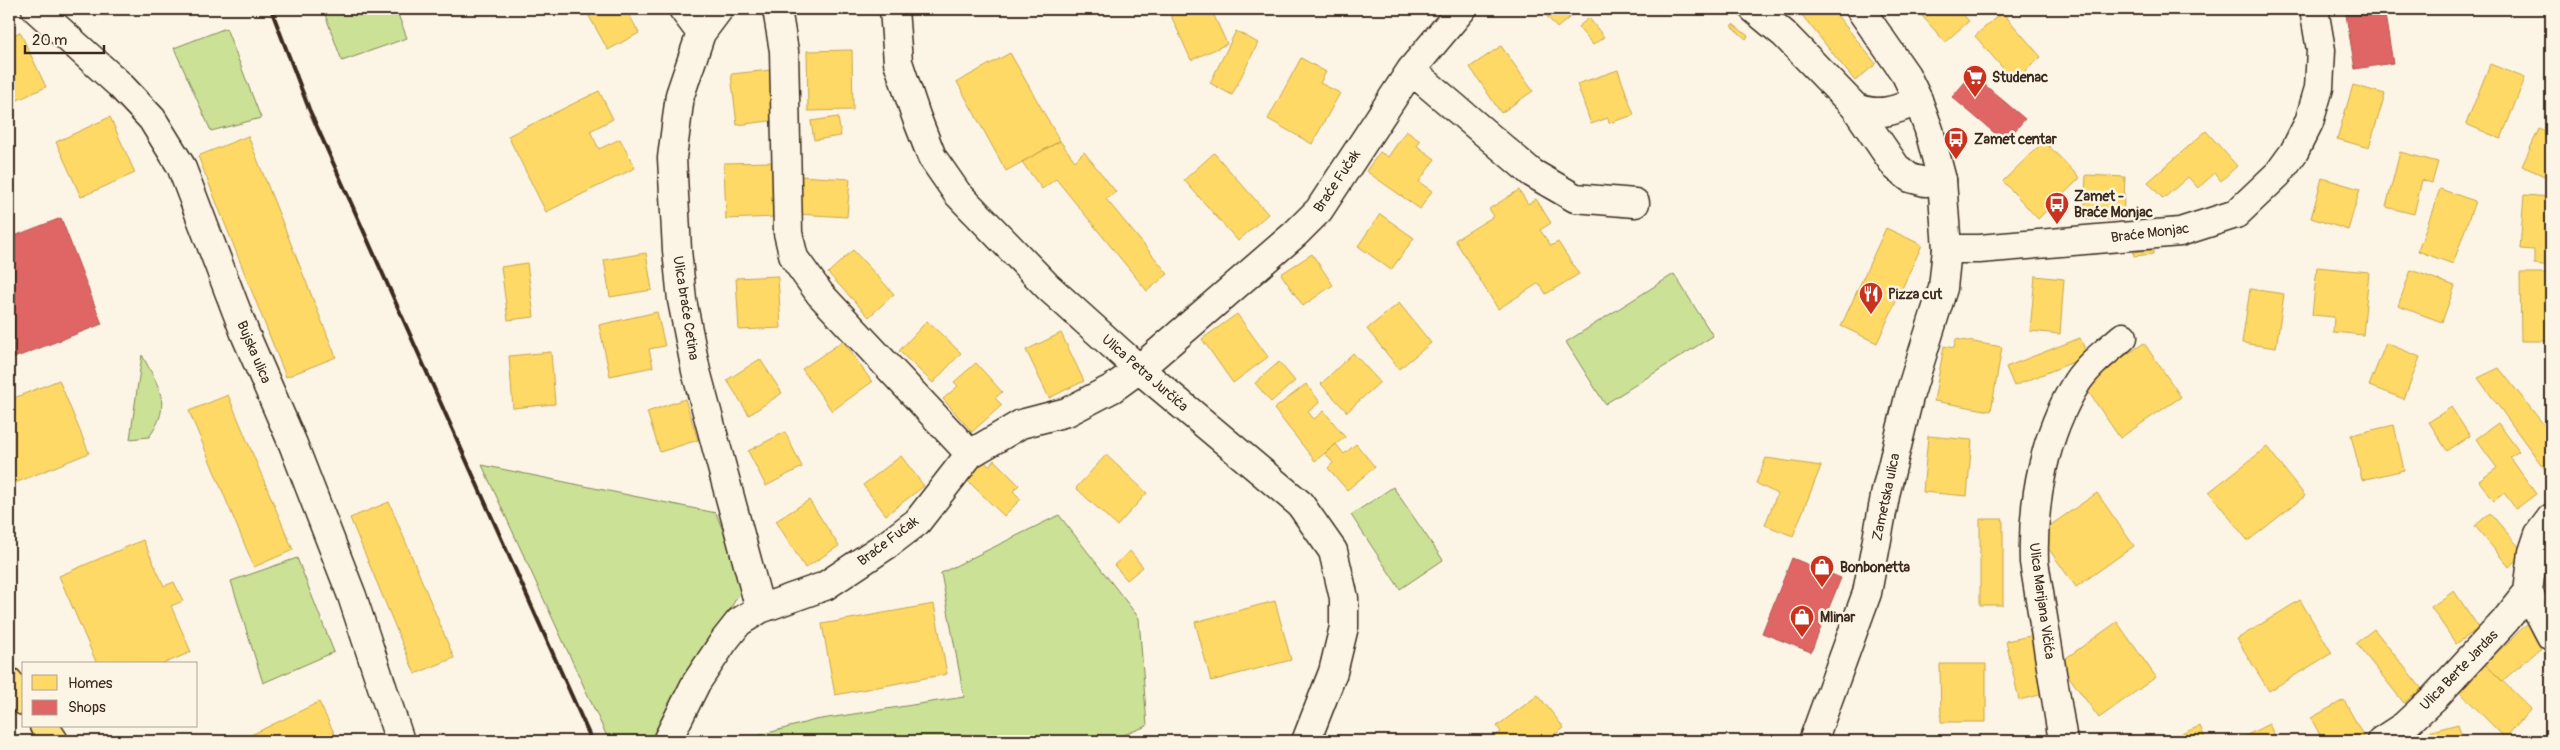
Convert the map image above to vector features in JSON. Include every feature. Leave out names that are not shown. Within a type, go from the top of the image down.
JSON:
[{"type":"main road","points":[[9,683],[22,699]]},
{"type":"main road","points":[[45,728],[54,741]]},
{"type":"street","name":"Bujska ulica","points":[[36,9],[119,84],[152,119],[181,166],[246,336],[293,444],[352,596],[400,741]]},
{"type":"street","points":[[683,9],[701,33]]},
{"type":"street","name":"Ulica braće Cetina","points":[[720,9],[701,33],[680,95],[672,158],[677,250],[682,300],[696,371],[760,609]]},
{"type":"street","points":[[777,9],[784,51],[788,232],[794,258],[820,294],[970,454]]},
{"type":"street","name":"Ulica Petra Jurčića","points":[[894,9],[898,62],[932,157],[957,193],[1008,248],[1139,369],[1300,504],[1333,551],[1344,598],[1344,626],[1333,672],[1306,741]]},
{"type":"street","name":"Braće Fučak","points":[[1139,369],[1295,234],[1319,210],[1411,70],[1462,9]]},
{"type":"street","points":[[1754,9],[1784,34],[1855,107],[1896,167],[1910,178],[1925,182],[1942,180]]},
{"type":"street","name":"Zametska ulica","points":[[1813,741],[1867,592],[1886,490],[1909,397],[1943,288],[1947,248],[1942,180],[1929,130],[1906,75],[1860,9]]},
{"type":"street","name":"Braće Monjac","points":[[1947,248],[1979,249],[2180,232],[2236,214],[2278,174],[2294,152],[2309,122],[2319,88],[2321,50],[2314,9]]},
{"type":"street","points":[[1411,70],[1532,173],[1575,198],[1635,203]]},
{"type":"street","points":[[1855,107],[1868,112],[1883,113],[1918,100]]},
{"type":"street","name":"Ulica Marijana Vičića","points":[[2063,741],[2034,562],[2033,533],[2036,500],[2052,434],[2078,382],[2096,360],[2123,337]]},
{"type":"street","name":"Braće Fućak","points":[[667,741],[696,683],[739,622],[760,609],[825,586],[917,522],[970,454],[1021,424],[1067,412],[1113,388],[1139,369]]},
{"type":"street","name":"Ulica Berte Jardas","points":[[2381,741],[2404,726],[2434,698],[2506,621],[2528,592],[2534,552],[2539,534],[2551,518]]},
{"type":"street","points":[[2528,592],[2551,636]]},
{"type":"green space","points":[[323,9],[396,9],[407,38],[342,61]]},
{"type":"green space","points":[[226,28],[261,118],[211,131],[174,48]]},
{"type":"green space","points":[[1674,274],[1713,336],[1605,404],[1566,342]]},
{"type":"green space","points":[[142,355],[158,386],[162,405],[156,425],[149,437],[130,439]]},
{"type":"green space","points":[[482,465],[716,513],[744,585],[656,738],[647,741],[609,741]]},
{"type":"green space","points":[[1393,487],[1443,560],[1400,589],[1351,515]]},
{"type":"green space","points":[[1059,515],[1139,618],[1147,726],[1116,738],[1117,741],[739,741],[815,720],[964,697],[941,573]]},
{"type":"green space","points":[[297,558],[334,652],[263,683],[231,581]]},
{"type":"building: Homes","points":[[585,9],[626,9],[639,33],[608,50]]},
{"type":"building: Homes","points":[[1168,9],[1211,9],[1227,44],[1191,60]]},
{"type":"building: Homes","points":[[1541,9],[1573,9],[1576,12],[1557,28]]},
{"type":"building: Homes","points":[[1797,9],[1832,9],[1876,64],[1855,81]]},
{"type":"building: Homes","points":[[1916,9],[1958,9],[1969,21],[1945,42]]},
{"type":"building: Homes","points":[[2002,12],[2041,57],[2014,81],[1975,36]]},
{"type":"building: Homes","points":[[1589,18],[1604,37],[1593,45],[1578,27]]},
{"type":"building: Homes","points":[[1733,24],[1748,36],[1746,39],[1731,26]]},
{"type":"building: Homes","points":[[1236,31],[1258,43],[1232,95],[1210,83]]},
{"type":"building: Homes","points":[[20,32],[46,87],[9,104],[9,37]]},
{"type":"building: Homes","points":[[1501,46],[1533,91],[1501,113],[1470,67]]},
{"type":"building: Homes","points":[[852,50],[853,110],[808,111],[807,51]]},
{"type":"building: Homes","points":[[1010,53],[1060,141],[1006,171],[957,82]]},
{"type":"building: Homes","points":[[1301,58],[1326,72],[1320,83],[1340,93],[1312,144],[1268,119]]},
{"type":"building: Homes","points":[[2490,64],[2525,78],[2501,139],[2466,124]]},
{"type":"building: Homes","points":[[771,70],[777,120],[737,125],[731,74]]},
{"type":"building: Homes","points":[[1618,70],[1634,115],[1609,123],[1608,118],[1591,124],[1577,84]]},
{"type":"building: Homes","points":[[2353,85],[2385,94],[2369,148],[2337,139]]},
{"type":"building: Homes","points":[[599,91],[613,119],[590,131],[599,149],[620,139],[635,168],[546,212],[508,136]]},
{"type":"building: Homes","points":[[110,117],[135,173],[81,197],[56,142]]},
{"type":"building: Homes","points":[[838,117],[841,136],[814,140],[811,121]]},
{"type":"building: Homes","points":[[2539,129],[2551,134],[2551,179],[2522,166]]},
{"type":"building: Homes","points":[[1406,131],[1420,141],[1417,146],[1435,159],[1419,182],[1432,191],[1420,209],[1366,171],[1380,152],[1388,157]]},
{"type":"building: Homes","points":[[2206,131],[2237,166],[2221,181],[2215,173],[2198,188],[2188,177],[2163,199],[2148,182]]},
{"type":"building: Homes","points":[[248,136],[336,357],[286,377],[198,156]]},
{"type":"building: Homes","points":[[1060,141],[1075,161],[1084,152],[1116,192],[1106,199],[1168,274],[1147,291],[1056,179],[1042,189],[1022,162]]},
{"type":"building: Homes","points":[[2044,141],[2080,178],[2038,219],[2003,181]]},
{"type":"building: Homes","points":[[2400,152],[2438,162],[2432,183],[2422,180],[2414,214],[2386,207]]},
{"type":"building: Homes","points":[[1214,153],[1268,214],[1238,241],[1184,180]]},
{"type":"building: Homes","points":[[773,162],[776,217],[726,219],[724,163]]},
{"type":"building: Homes","points":[[2086,175],[2125,177],[2123,220],[2084,219]]},
{"type":"building: Homes","points":[[799,176],[850,179],[847,217],[797,214]]},
{"type":"building: Homes","points":[[2322,178],[2360,189],[2348,230],[2311,218]]},
{"type":"building: Homes","points":[[2440,189],[2475,201],[2453,264],[2418,251]]},
{"type":"building: Homes","points":[[1519,190],[1528,204],[1536,199],[1551,223],[1540,230],[1551,246],[1558,242],[1579,274],[1546,294],[1539,283],[1498,309],[1455,240],[1494,216],[1489,209]]},
{"type":"building: Homes","points":[[2524,195],[2551,197],[2551,266],[2534,264],[2534,250],[2520,249]]},
{"type":"building: Homes","points":[[1380,214],[1414,238],[1391,270],[1358,246]]},
{"type":"building: Homes","points":[[1886,228],[1922,245],[1877,343],[1841,326]]},
{"type":"building: Homes","points":[[853,250],[894,294],[869,317],[828,273]]},
{"type":"building: Homes","points":[[2153,250],[2153,254],[2134,256],[2133,252]]},
{"type":"building: Homes","points":[[646,253],[652,290],[610,297],[604,260]]},
{"type":"building: Homes","points":[[1312,254],[1333,285],[1303,306],[1281,274]]},
{"type":"building: Homes","points":[[527,263],[534,317],[508,320],[501,267]]},
{"type":"building: Homes","points":[[2317,267],[2369,272],[2363,335],[2333,332],[2334,317],[2312,315]]},
{"type":"building: Homes","points":[[2411,270],[2455,286],[2442,322],[2398,306]]},
{"type":"building: Homes","points":[[2520,273],[2549,273],[2551,341],[2521,341]]},
{"type":"building: Homes","points":[[778,276],[781,328],[739,330],[736,278]]},
{"type":"building: Homes","points":[[2035,276],[2064,279],[2060,334],[2030,331]]},
{"type":"building: Homes","points":[[2250,289],[2284,294],[2276,348],[2242,343]]},
{"type":"building: Homes","points":[[1399,303],[1431,343],[1399,369],[1367,329]]},
{"type":"building: Homes","points":[[657,312],[665,346],[649,349],[653,367],[610,376],[599,325]]},
{"type":"building: Homes","points":[[1237,314],[1268,357],[1233,383],[1202,339]]},
{"type":"building: Homes","points":[[927,321],[961,353],[933,383],[899,351]]},
{"type":"building: Homes","points":[[1061,333],[1084,381],[1049,398],[1026,350]]},
{"type":"building: Homes","points":[[2080,338],[2088,356],[2014,386],[2006,367]]},
{"type":"building: Homes","points":[[1956,339],[2002,347],[1991,411],[1934,401],[1944,346],[1954,348]]},
{"type":"building: Homes","points":[[843,341],[872,382],[832,411],[802,369]]},
{"type":"building: Homes","points":[[2144,343],[2181,397],[2120,438],[2083,384]]},
{"type":"building: Homes","points":[[2386,343],[2420,357],[2404,399],[2369,386]]},
{"type":"building: Homes","points":[[551,352],[555,404],[513,408],[509,356]]},
{"type":"building: Homes","points":[[1353,353],[1380,382],[1347,412],[1321,384]]},
{"type":"building: Homes","points":[[760,359],[782,393],[749,415],[727,380]]},
{"type":"building: Homes","points":[[1279,362],[1295,381],[1271,402],[1255,383]]},
{"type":"building: Homes","points":[[976,363],[1002,392],[995,398],[1002,405],[972,432],[943,399],[958,386],[954,382]]},
{"type":"building: Homes","points":[[2499,368],[2551,434],[2551,478],[2478,378]]},
{"type":"building: Homes","points":[[59,380],[89,453],[15,483],[9,469],[9,400]]},
{"type":"building: Homes","points":[[1306,384],[1320,402],[1308,412],[1314,419],[1324,411],[1345,437],[1315,461],[1274,409]]},
{"type":"building: Homes","points":[[228,395],[293,550],[254,567],[189,411]]},
{"type":"building: Homes","points":[[685,399],[698,440],[660,452],[647,412]]},
{"type":"building: Homes","points":[[2451,407],[2470,436],[2447,451],[2429,422]]},
{"type":"building: Homes","points":[[2498,423],[2519,451],[2510,457],[2536,494],[2516,509],[2504,493],[2494,501],[2479,481],[2497,468],[2476,439]]},
{"type":"building: Homes","points":[[2394,425],[2404,470],[2362,480],[2351,435]]},
{"type":"building: Homes","points":[[785,432],[802,467],[766,486],[748,451]]},
{"type":"building: Homes","points":[[1928,436],[1972,440],[1967,496],[1923,492]]},
{"type":"building: Homes","points":[[1336,444],[1344,454],[1356,444],[1375,467],[1347,490],[1328,468],[1333,463],[1325,453]]},
{"type":"building: Homes","points":[[2267,447],[2305,496],[2248,541],[2209,492]]},
{"type":"building: Homes","points":[[1106,455],[1147,493],[1117,526],[1076,488]]},
{"type":"building: Homes","points":[[901,456],[924,486],[886,515],[863,485]]},
{"type":"building: Homes","points":[[1766,458],[1821,466],[1793,536],[1765,525],[1777,494],[1756,483]]},
{"type":"building: Homes","points":[[994,460],[1019,485],[1013,491],[1021,499],[1004,516],[966,479],[984,461],[989,466]]},
{"type":"building: Homes","points":[[2097,493],[2134,546],[2076,587],[2038,534]]},
{"type":"building: Homes","points":[[809,500],[839,546],[805,568],[776,521]]},
{"type":"building: Homes","points":[[389,502],[454,658],[415,674],[350,518]]},
{"type":"building: Homes","points":[[2490,513],[2525,554],[2509,567],[2475,526]]},
{"type":"building: Homes","points":[[1980,519],[2003,519],[2003,605],[1980,605]]},
{"type":"building: Homes","points":[[143,540],[164,586],[174,582],[183,601],[171,606],[191,652],[168,662],[96,662],[59,576]]},
{"type":"building: Homes","points":[[2551,543],[2551,564],[2541,551]]},
{"type":"building: Homes","points":[[1130,551],[1143,567],[1127,580],[1114,565]]},
{"type":"building: Homes","points":[[2454,591],[2479,628],[2456,644],[2431,607]]},
{"type":"building: Homes","points":[[2300,600],[2332,653],[2269,691],[2237,639]]},
{"type":"building: Homes","points":[[1275,601],[1291,660],[1211,681],[1195,622]]},
{"type":"building: Homes","points":[[934,604],[947,674],[835,695],[822,624]]},
{"type":"building: Homes","points":[[2117,622],[2156,677],[2099,718],[2059,663]]},
{"type":"building: Homes","points":[[2529,622],[2545,645],[2502,681],[2485,664]]},
{"type":"building: Homes","points":[[2374,629],[2422,689],[2404,703],[2356,643]]},
{"type":"building: Homes","points":[[2035,635],[2048,693],[2019,700],[2006,641]]},
{"type":"building: Homes","points":[[1940,664],[1986,664],[1986,722],[1941,722]]},
{"type":"building: Homes","points":[[2485,664],[2531,709],[2505,738],[2460,692]]},
{"type":"building: Homes","points":[[1538,695],[1564,728],[1550,738],[1552,741],[1489,741],[1501,732],[1497,726]]},
{"type":"building: Homes","points":[[2344,700],[2365,739],[2362,741],[2323,741],[2311,718]]},
{"type":"building: Homes","points":[[319,702],[338,741],[254,741],[251,735]]},
{"type":"building: Homes","points":[[2269,724],[2277,741],[2245,741],[2243,737]]},
{"type":"building: Homes","points":[[2458,724],[2463,741],[2430,741],[2428,732]]},
{"type":"building: Homes","points":[[2200,726],[2206,741],[2178,741],[2176,736]]},
{"type":"building: Shops","points":[[2345,9],[2384,9],[2393,63],[2355,69]]},
{"type":"building: Shops","points":[[1972,74],[2025,119],[2005,142],[1952,97]]},
{"type":"building: Shops","points":[[61,218],[102,324],[9,360],[9,238]]},
{"type":"building: Shops","points":[[1792,558],[1841,578],[1811,652],[1762,633]]},
{"type":"railway","points":[[271,9],[309,109],[592,741]]},
{"type":"place","name":"Studenac","points":[[1975,98]]},
{"type":"place","name":"Zamet centar","points":[[1956,160]]},
{"type":"place","name":"Zamet - Braće Monjac","points":[[2057,225]]},
{"type":"place","name":"Pizza cut","points":[[1871,315]]},
{"type":"place","name":"Bonbonetta","points":[[1822,588]]},
{"type":"place","name":"Mlinar","points":[[1802,638]]}]
